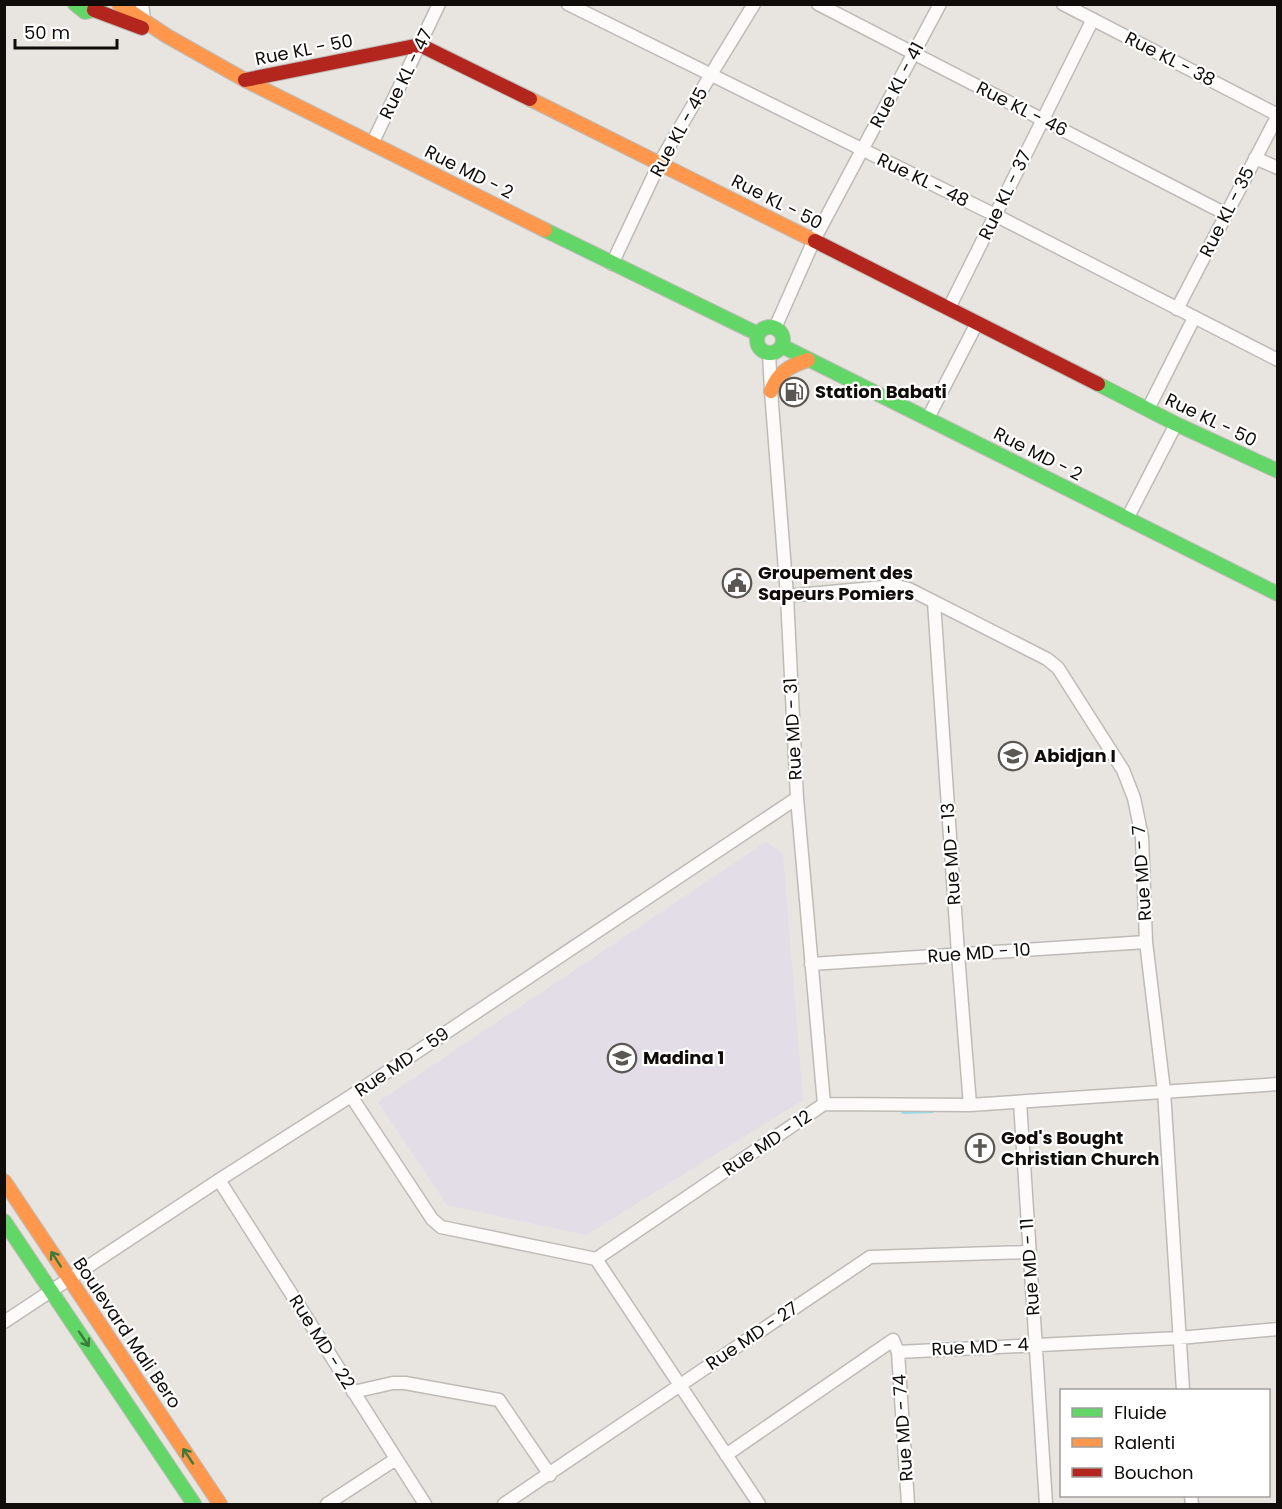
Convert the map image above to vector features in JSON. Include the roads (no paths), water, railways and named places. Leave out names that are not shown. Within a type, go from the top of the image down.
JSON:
[{"type":"street","name":"Rue MD - 2","points":[[75,4],[85,12],[97,7],[166,36],[245,80],[372,144],[758,334]]},
{"type":"street","name":"Rue MD - 2","points":[[119,4],[166,36]]},
{"type":"street","points":[[142,4],[144,20]]},
{"type":"street","name":"Rue KL - 47","points":[[372,144],[439,4]]},
{"type":"street","name":"Rue KL - 48","points":[[568,4],[995,215],[1278,359]]},
{"type":"street","name":"Rue KL - 45","points":[[612,264],[660,162],[754,4]]},
{"type":"street","name":"Rue KL - 46","points":[[818,4],[913,55],[1226,214]]},
{"type":"street","name":"Rue KL - 41","points":[[775,328],[814,240],[940,4]]},
{"type":"street","name":"Rue KL - 38","points":[[1063,4],[1278,115]]},
{"type":"street","name":"Rue KL - 37","points":[[949,308],[1093,19]]},
{"type":"street","name":"Rue KL - 50","points":[[245,80],[420,45],[660,162],[1176,424],[1278,471]]},
{"type":"street","name":"Rue KL - 35","points":[[1177,309],[1278,115]]},
{"type":"street","points":[[1256,158],[1278,168]]},
{"type":"street","points":[[1148,409],[1194,318]]},
{"type":"street","points":[[928,418],[977,323]]},
{"type":"street","points":[[764,328],[775,328],[783,338],[776,350],[765,353],[758,347],[758,334],[764,328]]},
{"type":"street","name":"Rue MD - 2","points":[[776,350],[808,360],[928,418],[1278,594]]},
{"type":"street","name":"Rue MD - 31","points":[[776,350],[771,391],[787,597],[797,798],[824,1104]]},
{"type":"street","points":[[771,391],[776,378],[783,370],[808,360]]},
{"type":"street","points":[[1127,519],[1176,424]]},
{"type":"street","name":"Rue MD - 7","points":[[787,597],[897,586],[909,589],[1047,659],[1058,668],[1116,756],[1129,782],[1142,837],[1146,942],[1164,1091],[1183,1389]]},
{"type":"street","name":"Rue MD - 13","points":[[934,602],[970,1105]]},
{"type":"street","name":"Rue MD - 59","points":[[4,1322],[351,1096],[797,798]]},
{"type":"street","name":"Rue MD - 10","points":[[811,964],[1146,942]]},
{"type":"street","name":"Rue MD - 12","points":[[596,1259],[824,1104],[970,1105],[1278,1084]]},
{"type":"street","points":[[351,1096],[436,1223],[446,1229],[596,1259],[759,1504]]},
{"type":"street","name":"Rue MD - 11","points":[[1020,1102],[1046,1504]]},
{"type":"street","name":"Boulevard Mali Bero","points":[[4,1180],[220,1504]]},
{"type":"street","name":"Rue MD - 22","points":[[219,1180],[425,1504]]},
{"type":"street","points":[[4,1221],[190,1499],[204,1480]]},
{"type":"street","name":"Rue MD - 27","points":[[504,1504],[870,1257],[1028,1251]]},
{"type":"street","name":"Rue MD - 4","points":[[726,1455],[893,1340],[897,1352],[1179,1338],[1278,1329]]},
{"type":"street","name":"Rue MD - 74","points":[[897,1352],[908,1504]]},
{"type":"street","points":[[353,1392],[393,1383],[405,1383],[499,1400],[550,1475]]},
{"type":"street","points":[[327,1504],[396,1459]]},
{"type":"waterway","points":[[903,1112],[932,1111]]},
{"type":"place","name":"Station Babati","points":[[794,392]]},
{"type":"place","name":"Groupement des Sapeurs Pomiers","points":[[737,583]]},
{"type":"place","name":"Abidjan I","points":[[1013,756]]},
{"type":"place","name":"Madina 1","points":[[622,1058]]},
{"type":"place","name":"God's Bought Christian Church","points":[[980,1148]]}]
